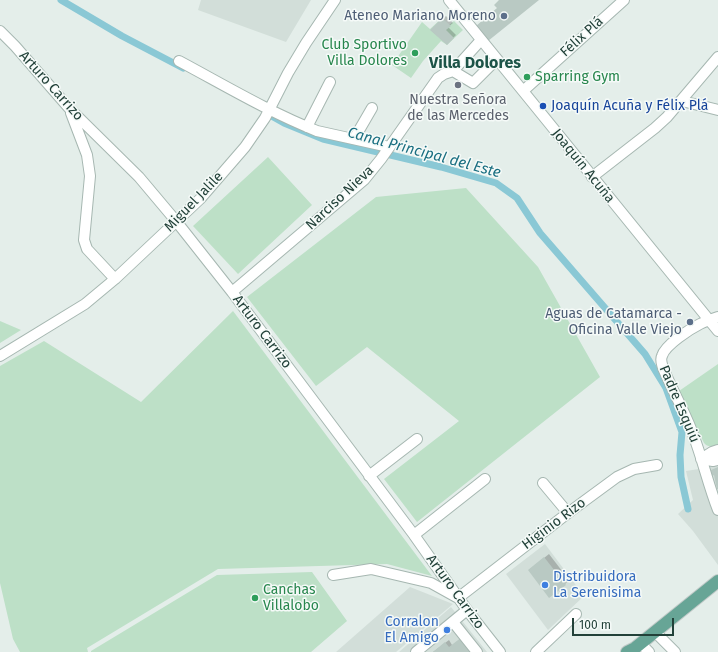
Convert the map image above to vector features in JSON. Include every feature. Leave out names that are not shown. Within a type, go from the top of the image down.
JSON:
[{"type":"main road","points":[[637,650],[655,632],[718,582]]},
{"type":"street","name":"Miguel Jalile","points":[[0,356],[85,304],[115,279],[200,198],[245,147],[265,118],[288,73],[335,0]]},
{"type":"street","name":"Félix Plá","points":[[523,91],[624,0]]},
{"type":"street","name":"Joaquín Acuña","points":[[452,1],[481,40],[592,177],[713,318],[718,331]]},
{"type":"street","name":"Arturo Carrizo","points":[[0,31],[69,108],[139,177],[176,221],[232,292],[414,535],[458,598],[500,652]]},
{"type":"street","name":"Narciso Nieva","points":[[232,292],[364,180],[381,159],[438,78],[453,71],[481,40]]},
{"type":"street","points":[[592,177],[655,128],[682,100],[718,57]]},
{"type":"street","points":[[453,71],[474,83],[497,59]]},
{"type":"street","points":[[179,61],[270,109],[317,131],[389,147]]},
{"type":"street","points":[[308,127],[330,82]]},
{"type":"street","points":[[682,100],[718,110]]},
{"type":"street","points":[[69,108],[87,155],[90,176],[84,240],[87,249],[115,279]]},
{"type":"street","points":[[354,139],[372,108]]},
{"type":"street","name":"Padre Esquiú","points":[[713,318],[701,323],[670,344],[665,349],[661,361],[689,425],[710,491],[718,510]]},
{"type":"street","points":[[369,476],[417,439]]},
{"type":"street","points":[[701,459],[718,450]]},
{"type":"street","points":[[701,459],[713,461],[718,460]]},
{"type":"street","name":"Higinio Rizo","points":[[458,598],[617,477],[634,469],[657,465]]},
{"type":"street","points":[[414,535],[485,479]]},
{"type":"street","points":[[543,483],[568,513]]},
{"type":"street","points":[[333,575],[371,569],[431,583],[458,598]]},
{"type":"street","points":[[416,652],[467,610]]},
{"type":"street","points":[[536,652],[576,614]]},
{"type":"street","points":[[453,622],[477,652]]},
{"type":"street","points":[[655,632],[675,652]]},
{"type":"shaded area","points":[[201,0],[311,0],[286,42],[198,10]]},
{"type":"shaded area","points":[[718,466],[718,565],[693,531],[678,514],[693,500],[686,471]]},
{"type":"shaded area","name":"Distribuidora La Serenisima","points":[[545,544],[584,596],[548,630],[506,574]]},
{"type":"shaded area","points":[[410,587],[453,604],[396,652],[336,652]]},
{"type":"shaded area","name":"Corralon El Amigo","points":[[451,607],[487,652],[399,652]]},
{"type":"green space","name":"Club Sportivo Villa Dolores","points":[[442,18],[449,25],[454,21],[463,30],[447,45],[441,41],[423,61],[411,78],[392,65],[422,22],[430,29]]},
{"type":"green space","points":[[268,157],[312,205],[238,274],[193,226]]},
{"type":"green space","points":[[466,188],[538,267],[600,377],[417,522],[384,479],[459,421],[367,347],[316,386],[247,297],[376,197]]},
{"type":"green space","points":[[233,311],[432,576],[387,564],[218,569],[87,648],[88,652],[20,652],[13,639],[0,583],[0,366],[44,341],[141,402]]},
{"type":"green space","points":[[0,321],[21,330],[0,343]]},
{"type":"green space","points":[[718,364],[718,445],[709,446],[704,443],[679,391]]},
{"type":"green space","name":"Canchas Villalobo","points":[[312,572],[347,621],[311,652],[91,652],[217,575]]},
{"type":"building","name":"Ateneo Mariano Moreno","points":[[499,0],[539,0],[488,41],[476,26],[497,8],[494,5]]},
{"type":"building","points":[[442,18],[451,26],[446,30],[454,38],[447,45],[430,30]]},
{"type":"building","points":[[718,467],[717,489],[714,475],[712,476],[711,470]]},
{"type":"building","points":[[544,557],[566,585],[549,598],[528,570]]},
{"type":"building","points":[[462,637],[474,652],[433,652],[445,642],[449,647]]},
{"type":"waterway","name":"Canal Principal del Este","points":[[61,0],[122,36],[183,68]]},
{"type":"waterway","name":"Canal Principal del Este","points":[[268,114],[284,123],[323,139],[441,167],[496,183],[517,198],[540,233],[645,354],[666,388],[682,432],[680,455],[681,477],[688,509]]},
{"type":"place","name":"Ateneo Mariano Moreno","points":[[504,16]]},
{"type":"place","name":"Club Sportivo Villa Dolores","points":[[415,53]]},
{"type":"place","name":"Sparring Gym","points":[[527,77]]},
{"type":"place","name":"Nuestra Señora de las Mercedes","points":[[458,85]]},
{"type":"place","name":"Joaquín Acuña y Félix Plá","points":[[543,106]]},
{"type":"place","name":"Aguas de Catamarca - Oficina Valle Viejo","points":[[690,322]]},
{"type":"place","name":"Distribuidora La Serenisima","points":[[545,585]]},
{"type":"place","name":"Canchas Villalobo","points":[[255,598]]},
{"type":"place","name":"Corralon El Amigo","points":[[447,630]]},
{"type":"district","name":"Villa Dolores","points":[[475,64]]}]
